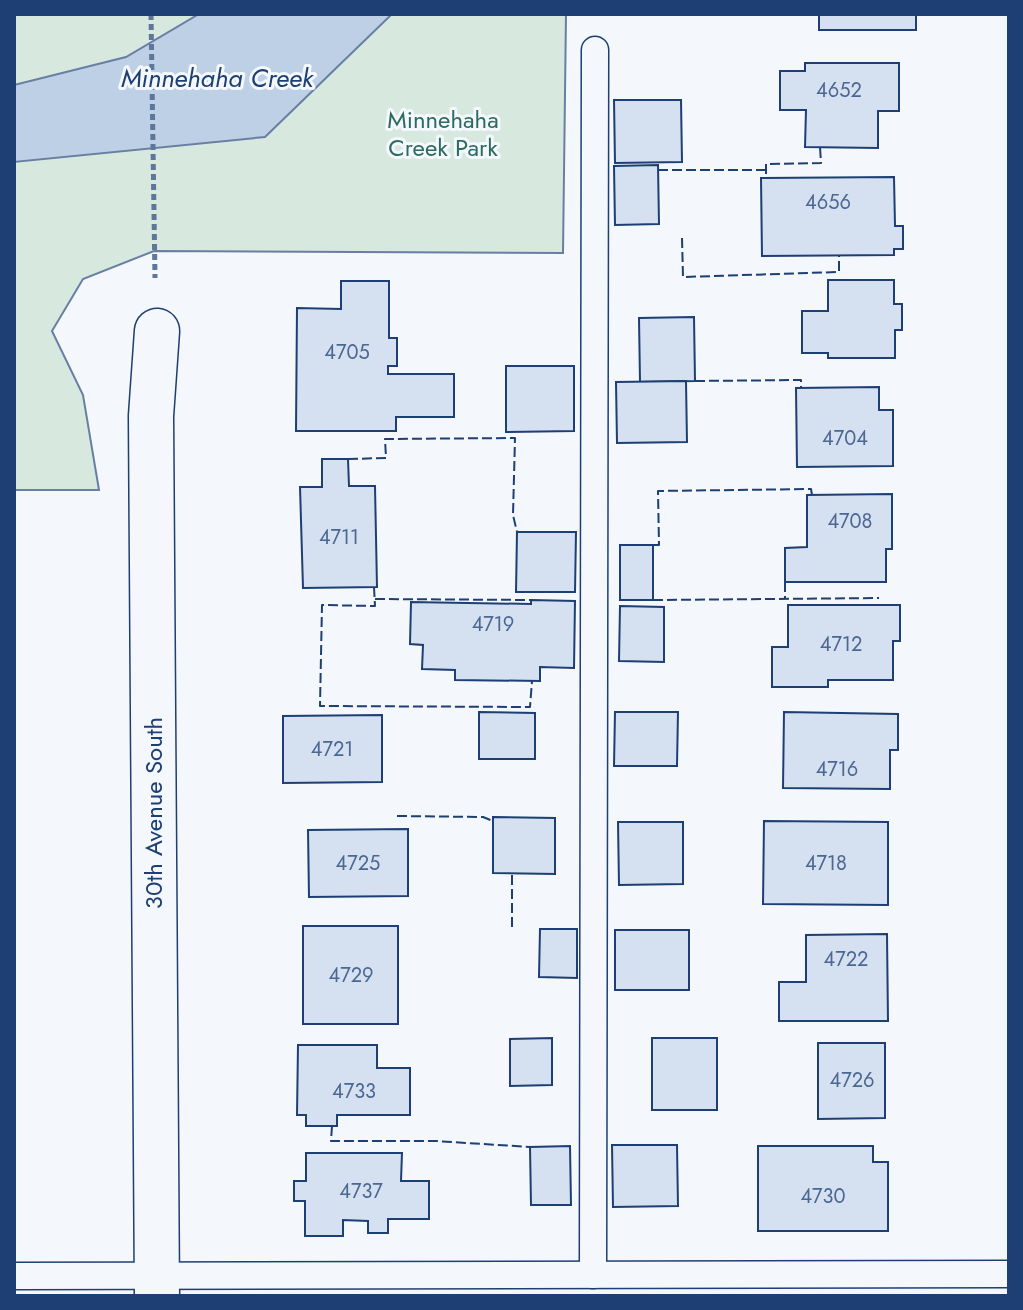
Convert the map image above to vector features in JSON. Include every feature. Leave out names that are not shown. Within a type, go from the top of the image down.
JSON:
[{"type":"street","name":"30th Avenue South","points":[[157,331],[151,416],[157,1286]]},
{"type":"lane","points":[[593,1275],[595,50]]},
{"type":"lane","points":[[14,1276],[157,1286],[593,1275],[1009,1274]]},
{"type":"path","points":[[151,14],[157,331]]},
{"type":"green space","name":"Minnehaha Creek Park","points":[[14,14],[566,14],[563,253],[154,251],[83,279],[52,331],[83,395],[99,490],[14,490]]},
{"type":"water","name":"Minnehaha Creek","points":[[199,14],[392,14],[265,137],[14,162],[14,85],[126,57]]},
{"type":"building","points":[[819,14],[916,14],[916,30],[819,30]]},
{"type":"building","points":[[805,63],[899,63],[899,111],[878,111],[878,148],[805,147],[806,110],[780,110],[780,71],[805,71]]},
{"type":"building","points":[[614,100],[681,100],[682,162],[615,163]]},
{"type":"building","points":[[658,165],[659,224],[615,225],[614,166]]},
{"type":"building","points":[[894,177],[895,226],[903,226],[903,249],[894,249],[894,255],[762,256],[761,178]]},
{"type":"building","points":[[828,280],[894,280],[894,304],[902,304],[902,330],[895,330],[895,358],[828,358],[828,353],[802,353],[802,311],[828,311]]},
{"type":"building","points":[[341,281],[389,281],[389,338],[397,338],[397,366],[388,366],[388,374],[454,374],[454,417],[396,417],[396,431],[296,431],[297,308],[341,309]]},
{"type":"building","points":[[694,317],[695,381],[640,382],[639,318]]},
{"type":"building","points":[[506,366],[574,366],[574,431],[506,432]]},
{"type":"building","points":[[686,381],[687,442],[617,443],[616,382]]},
{"type":"building","points":[[879,387],[879,410],[893,410],[893,466],[797,467],[796,388]]},
{"type":"building","points":[[322,459],[348,459],[349,486],[375,486],[377,587],[303,588],[300,487],[322,487]]},
{"type":"building","points":[[892,494],[892,549],[886,549],[886,582],[785,582],[785,548],[807,547],[807,495]]},
{"type":"building","points":[[517,532],[576,532],[575,592],[516,592]]},
{"type":"building","points":[[620,545],[653,545],[653,600],[620,600]]},
{"type":"building","points":[[531,600],[575,601],[574,668],[540,667],[540,681],[455,680],[455,670],[422,669],[423,645],[410,644],[411,602],[531,604]]},
{"type":"building","points":[[788,605],[900,605],[900,641],[893,641],[893,680],[828,680],[828,687],[772,687],[772,647],[788,647]]},
{"type":"building","points":[[620,606],[664,607],[664,662],[619,661]]},
{"type":"building","points":[[479,712],[535,713],[535,759],[479,759]]},
{"type":"building","points":[[615,712],[678,712],[677,766],[614,766]]},
{"type":"building","points":[[784,712],[898,714],[898,750],[890,750],[890,789],[783,788]]},
{"type":"building","points":[[382,715],[382,782],[283,783],[283,716]]},
{"type":"building","points":[[493,817],[555,818],[555,874],[493,873]]},
{"type":"building","points":[[764,821],[888,822],[888,905],[763,904]]},
{"type":"building","points":[[618,822],[683,822],[683,884],[619,885]]},
{"type":"building","points":[[408,829],[408,896],[309,897],[308,830]]},
{"type":"building","points":[[303,926],[398,926],[398,1024],[303,1024]]},
{"type":"building","points":[[540,929],[577,929],[577,978],[539,977]]},
{"type":"building","points":[[615,930],[689,930],[689,990],[615,990]]},
{"type":"building","points":[[887,934],[888,1021],[779,1021],[779,982],[806,982],[806,935]]},
{"type":"building","points":[[552,1038],[552,1085],[510,1086],[510,1039]]},
{"type":"building","points":[[652,1038],[717,1038],[717,1110],[652,1110]]},
{"type":"building","points":[[818,1043],[885,1043],[885,1118],[818,1119]]},
{"type":"building","points":[[298,1045],[377,1045],[377,1068],[410,1068],[410,1115],[337,1115],[337,1126],[306,1126],[306,1115],[297,1115]]},
{"type":"building","points":[[612,1145],[677,1145],[678,1206],[613,1207]]},
{"type":"building","points":[[570,1146],[571,1205],[531,1205],[530,1147]]},
{"type":"building","points":[[758,1146],[873,1146],[873,1162],[888,1162],[888,1231],[758,1231]]},
{"type":"building","points":[[306,1153],[402,1153],[401,1181],[429,1181],[429,1219],[388,1219],[388,1233],[368,1233],[368,1221],[343,1220],[343,1236],[305,1236],[305,1201],[294,1201],[294,1181],[306,1181]]},
{"type":"fence","points":[[766,174],[766,164],[821,163],[820,147]]},
{"type":"fence","points":[[658,170],[766,170]]},
{"type":"fence","points":[[682,238],[683,277],[839,272],[839,256]]},
{"type":"fence","points":[[695,381],[801,380],[801,388]]},
{"type":"fence","points":[[348,459],[386,458],[385,439],[515,438],[513,515],[517,532]]},
{"type":"fence","points":[[653,545],[659,545],[658,491],[811,489],[812,495]]},
{"type":"fence","points":[[785,582],[785,599]]},
{"type":"fence","points":[[374,587],[375,606],[322,605],[320,706],[530,707],[532,681]]},
{"type":"fence","points":[[653,600],[879,598]]},
{"type":"fence","points":[[375,599],[531,600]]},
{"type":"fence","points":[[397,816],[483,817],[493,821]]},
{"type":"fence","points":[[512,873],[512,927]]},
{"type":"fence","points":[[332,1126],[331,1141],[436,1141],[530,1147]]}]
